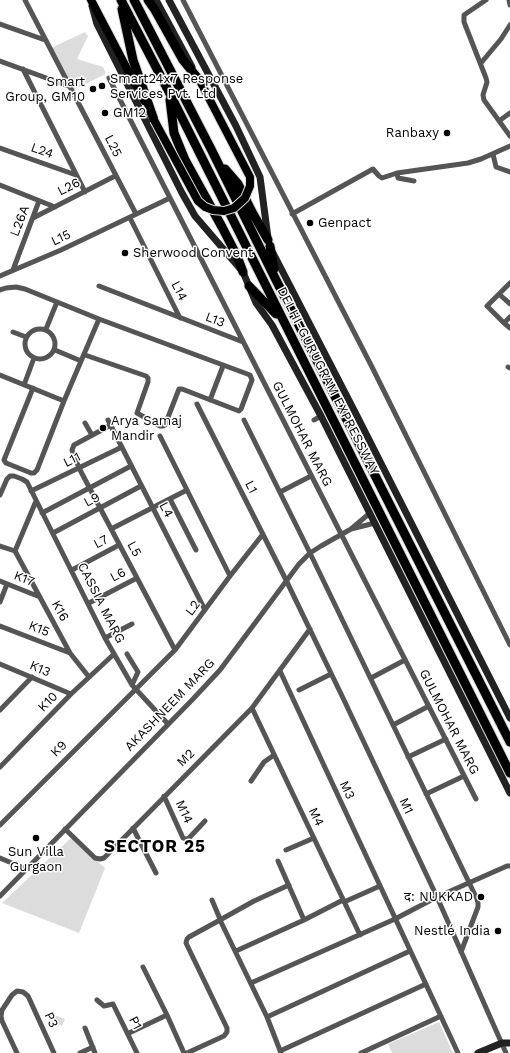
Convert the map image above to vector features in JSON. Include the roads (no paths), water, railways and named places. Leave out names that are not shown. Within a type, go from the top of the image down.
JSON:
[{"type":"highway","points":[[120,0],[126,32],[154,120]]},
{"type":"highway","name":"DELHI-GURUGRAM EXPRESSWAY","points":[[120,0],[169,92],[510,773]]},
{"type":"highway","name":"DELHI-GURUGRAM EXPRESSWAY","points":[[134,0],[215,157],[510,742]]},
{"type":"highway","points":[[148,0],[156,10],[183,60],[200,81]]},
{"type":"highway","points":[[169,92],[174,132],[185,160],[237,256],[243,272]]},
{"type":"highway","points":[[215,157],[238,184],[269,243],[276,280]]},
{"type":"highway","points":[[249,286],[283,320]]},
{"type":"main road","points":[[91,0],[198,201],[205,207],[214,210],[224,211],[235,208],[246,198],[250,186],[250,177],[156,0]]},
{"type":"main road","points":[[91,0],[97,24],[182,193],[195,216],[243,272],[256,303],[272,325],[321,416],[510,792]]},
{"type":"main road","points":[[169,0],[236,126],[260,177],[269,243],[350,394],[510,718]]},
{"type":"main road","points":[[478,1053],[507,1041]]},
{"type":"street","name":"L25","points":[[25,0],[136,214]]},
{"type":"street","points":[[183,0],[372,367],[510,645]]},
{"type":"street","points":[[486,0],[466,13],[463,18],[487,82],[483,96],[484,100],[510,136]]},
{"type":"street","points":[[509,0],[510,5]]},
{"type":"street","points":[[0,24],[45,40]]},
{"type":"street","points":[[481,63],[501,39],[510,25]]},
{"type":"street","points":[[0,61],[71,87]]},
{"type":"street","points":[[23,69],[85,192]]},
{"type":"street","name":"GULMOHAR MARG","points":[[108,78],[476,799]]},
{"type":"street","points":[[499,121],[510,113]]},
{"type":"street","points":[[292,214],[373,169],[382,178],[397,173],[468,163],[510,146]]},
{"type":"street","name":"L24","points":[[0,148],[76,175]]},
{"type":"street","points":[[493,154],[496,167],[510,172]]},
{"type":"street","points":[[397,173],[398,178],[414,182]]},
{"type":"street","name":"L26","points":[[32,218],[116,176]]},
{"type":"street","points":[[0,192],[1,186],[55,207]]},
{"type":"street","name":"L15","points":[[0,276],[61,250],[170,198]]},
{"type":"street","name":"L26A","points":[[13,270],[32,218],[40,201]]},
{"type":"street","name":"L14","points":[[130,218],[180,318]]},
{"type":"street","points":[[510,283],[488,304],[487,307],[510,328]]},
{"type":"street","name":"L14","points":[[99,286],[180,318]]},
{"type":"street","points":[[0,290],[16,287],[26,289],[99,319],[252,377],[239,411],[179,389],[165,424],[160,426],[138,412],[148,382],[148,378],[146,376],[85,354]]},
{"type":"street","points":[[499,294],[510,304]]},
{"type":"street","points":[[46,329],[57,302]]},
{"type":"street","points":[[504,323],[510,317]]},
{"type":"street","name":"L13","points":[[180,318],[243,342]]},
{"type":"street","points":[[33,388],[4,460],[6,463],[31,473],[34,473],[37,470],[64,401],[99,319]]},
{"type":"street","points":[[34,329],[46,329],[55,337],[55,350],[46,358],[34,358],[26,349],[26,337],[34,329]]},
{"type":"street","points":[[13,332],[26,337]]},
{"type":"street","points":[[55,350],[81,361]]},
{"type":"street","points":[[24,385],[34,358]]},
{"type":"street","points":[[210,400],[223,366]]},
{"type":"street","points":[[0,375],[64,401]]},
{"type":"street","name":"L1","points":[[197,404],[286,580]]},
{"type":"street","points":[[314,420],[321,416]]},
{"type":"street","points":[[244,420],[371,678],[477,899],[478,907],[461,952]]},
{"type":"street","name":"L4","points":[[92,435],[109,422],[205,610]]},
{"type":"street","points":[[85,423],[92,435]]},
{"type":"street","name":"L5","points":[[92,435],[74,445],[72,450],[100,508],[175,650]]},
{"type":"street","points":[[160,436],[230,576]]},
{"type":"street","name":"L11","points":[[31,491],[122,447]]},
{"type":"street","points":[[42,513],[131,466]]},
{"type":"street","name":"CASSIA MARG","points":[[0,495],[7,479],[10,476],[18,477],[27,482],[114,654],[132,685],[168,724]]},
{"type":"street","points":[[280,492],[311,476]]},
{"type":"street","name":"L9","points":[[53,533],[141,486]]},
{"type":"street","points":[[111,529],[187,490]]},
{"type":"street","points":[[170,499],[196,550]]},
{"type":"street","points":[[0,546],[15,551],[36,501]]},
{"type":"street","name":"AKASHNEEM MARG","points":[[0,896],[220,670],[299,564],[310,553],[350,529],[370,513]]},
{"type":"street","name":"AKASHNEEM MARG","points":[[350,529],[375,523]]},
{"type":"street","name":"L2","points":[[135,690],[175,650],[263,534]]},
{"type":"street","name":"L7","points":[[72,570],[120,544]]},
{"type":"street","name":"K16","points":[[15,551],[70,653],[89,678]]},
{"type":"street","name":"L6","points":[[89,603],[137,578]]},
{"type":"street","name":"M1","points":[[286,580],[438,897],[461,952],[507,1041],[506,1053]]},
{"type":"street","name":"K17","points":[[0,581],[40,597]]},
{"type":"street","points":[[0,602],[7,584]]},
{"type":"street","points":[[106,638],[132,624]]},
{"type":"street","name":"K15","points":[[0,626],[70,653]]},
{"type":"street","name":"M2","points":[[65,829],[95,858],[104,858],[252,708],[310,629]]},
{"type":"street","name":"K10","points":[[0,767],[71,694],[114,654]]},
{"type":"street","points":[[127,654],[138,672],[132,685]]},
{"type":"street","points":[[371,678],[405,660]]},
{"type":"street","name":"K13","points":[[0,664],[71,694]]},
{"type":"street","name":"M3","points":[[280,671],[458,1053]]},
{"type":"street","points":[[299,690],[332,674]]},
{"type":"street","points":[[0,710],[2,704],[32,677]]},
{"type":"street","name":"K9","points":[[0,825],[79,744],[135,690]]},
{"type":"street","points":[[393,725],[428,706]]},
{"type":"street","name":"M4","points":[[252,708],[360,935]]},
{"type":"street","points":[[408,757],[446,739]]},
{"type":"street","points":[[251,781],[264,762],[274,755]]},
{"type":"street","points":[[426,794],[464,776]]},
{"type":"street","name":"M14","points":[[164,796],[183,838],[189,838],[205,822]]},
{"type":"street","points":[[133,828],[156,873]]},
{"type":"street","points":[[286,850],[314,838]]},
{"type":"street","points":[[0,858],[26,869]]},
{"type":"street","points":[[278,861],[304,920]]},
{"type":"street","points":[[251,983],[395,919],[438,897],[510,866]]},
{"type":"street","points":[[143,967],[186,1053],[224,1036],[227,1032],[227,1028],[186,943],[187,939],[254,901],[289,885]]},
{"type":"street","points":[[236,951],[380,886]]},
{"type":"street","points":[[212,900],[267,1017],[281,1052],[426,984]]},
{"type":"street","points":[[267,1017],[410,951]]},
{"type":"street","name":"P3","points":[[17,1053],[1,1016],[2,1010],[12,995],[17,991],[23,992],[28,996],[54,1053]]},
{"type":"street","name":"P1","points":[[96,1000],[104,1006],[113,1004],[138,1053]]},
{"type":"street","points":[[128,1033],[167,1015]]},
{"type":"street","points":[[361,1053],[441,1016]]},
{"type":"street","points":[[85,1028],[95,1053]]},
{"type":"street","points":[[80,1053],[93,1048]]},
{"type":"place","name":"Smart24x7 Response Services Pvt. Ltd","points":[[102,86]]},
{"type":"place","name":"Smart Group, GM10","points":[[93,89]]},
{"type":"place","name":"GM12","points":[[105,113]]},
{"type":"place","name":"Ranbaxy","points":[[447,133]]},
{"type":"place","name":"Genpact","points":[[310,223]]},
{"type":"place","name":"Sherwood Convent","points":[[125,253]]},
{"type":"place","name":"Arya Samaj Mandir","points":[[103,428]]},
{"type":"place","name":"Sun Villa Gurgaon","points":[[36,838]]},
{"type":"place","name":"द: NUKKAD","points":[[481,897]]},
{"type":"place","name":"Nestlé India","points":[[498,931]]},
{"type":"district","name":"SECTOR 25","points":[[155,847]]}]
